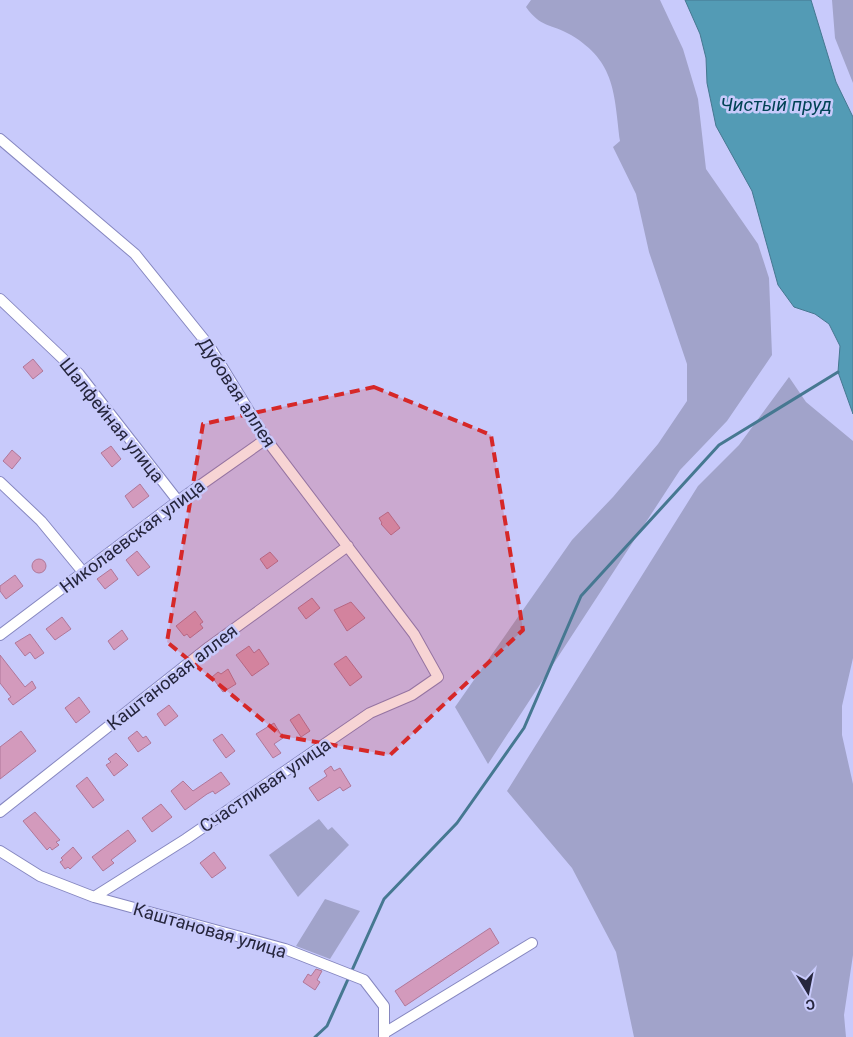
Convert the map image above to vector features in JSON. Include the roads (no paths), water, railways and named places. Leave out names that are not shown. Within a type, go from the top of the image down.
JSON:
[{"type":"street","name":"Дубовая аллея","points":[[0,140],[135,254],[210,347],[266,439],[414,634],[438,677]]},
{"type":"street","name":"Шалфейная улица","points":[[0,299],[79,374],[178,501]]},
{"type":"street","name":"Николаевская улица","points":[[0,635],[178,501],[266,439]]},
{"type":"street","points":[[0,482],[41,521],[82,572]]},
{"type":"street","name":"Каштановая аллея","points":[[0,812],[209,647],[348,546]]},
{"type":"street","name":"Счастливая улица","points":[[94,897],[186,839],[370,713],[412,695],[438,677]]},
{"type":"street","name":"Каштановая улица","points":[[0,851],[40,876],[94,897],[285,950],[364,980],[384,1006],[385,1035]]},
{"type":"street","points":[[385,1035],[532,943]]},
{"type":"water","name":"Чистый пруд","points":[[685,0],[811,0],[836,82],[853,117],[853,414],[838,372],[840,346],[829,324],[815,314],[794,307],[778,285],[752,191],[716,126],[707,83],[706,58],[700,34]]},
{"type":"waterway","points":[[315,1037],[327,1026],[384,899],[457,823],[524,728],[581,596],[719,445],[838,372]]}]
